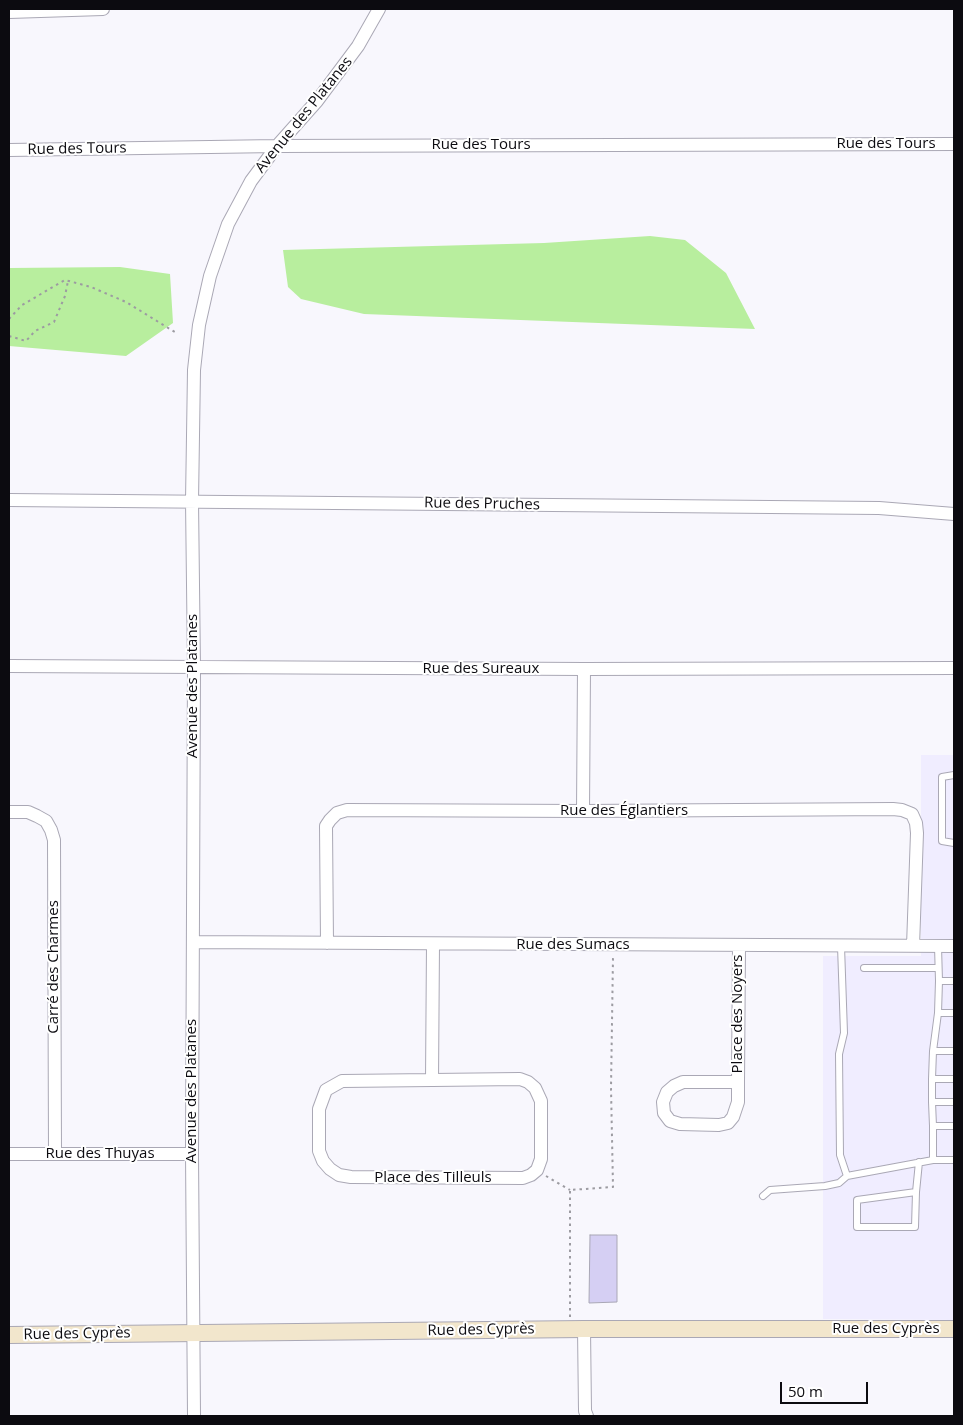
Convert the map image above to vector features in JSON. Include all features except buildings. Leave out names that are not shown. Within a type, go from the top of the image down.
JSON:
[{"type":"street","points":[[9,12],[101,9]]},
{"type":"street","name":"Avenue des Platanes","points":[[194,1416],[192,1333],[194,668],[192,501],[194,370],[199,325],[210,276],[228,224],[251,181],[276,146],[317,101],[358,46],[379,9]]},
{"type":"street","name":"Rue des Tours","points":[[9,150],[276,146],[954,144]]},
{"type":"street","name":"Rue des Pruches","points":[[9,500],[879,508],[954,514]]},
{"type":"street","name":"Rue des Sureaux","points":[[9,666],[584,669],[954,668]]},
{"type":"street","points":[[583,811],[584,669]]},
{"type":"street","name":"Rue des Églantiers","points":[[327,942],[326,826],[336,813],[346,810],[902,810],[912,814],[918,833],[913,946]]},
{"type":"street","name":"Carré des Charmes","points":[[9,812],[28,812],[37,816],[46,822],[54,840],[55,1154]]},
{"type":"street","name":"Rue des Sumacs","points":[[192,942],[954,946]]},
{"type":"street","points":[[432,944],[432,1080]]},
{"type":"street","name":"Place des Noyers","points":[[738,1082],[684,1082],[674,1086],[667,1092],[663,1102],[664,1113],[670,1121],[680,1124],[719,1125],[728,1123],[733,1117],[738,1102],[739,946]]},
{"type":"street","name":"Place des Tilleuls","points":[[520,1078],[535,1088],[541,1101],[541,1159],[537,1170],[523,1178],[351,1177],[339,1175],[323,1161],[319,1151],[319,1109],[326,1090],[334,1084],[342,1080],[432,1080],[520,1078]]},
{"type":"street","name":"Rue des Thuyas","points":[[9,1154],[192,1154]]},
{"type":"street","points":[[584,1329],[585,1411],[587,1416]]},
{"type":"street","name":"Rue des Cyprès","points":[[9,1335],[584,1329],[954,1329]]},
{"type":"lane","points":[[954,774],[942,777],[942,841],[954,843]]},
{"type":"lane","points":[[840,946],[844,1033],[839,1054],[840,1154],[847,1176]]},
{"type":"lane","points":[[933,1160],[932,1079],[933,1051],[938,1013],[938,946]]},
{"type":"lane","points":[[864,968],[938,968]]},
{"type":"lane","points":[[938,981],[954,981]]},
{"type":"lane","points":[[938,1013],[954,1013]]},
{"type":"lane","points":[[933,1051],[954,1051]]},
{"type":"lane","points":[[932,1079],[954,1079]]},
{"type":"lane","points":[[932,1102],[954,1102]]},
{"type":"lane","points":[[933,1126],[954,1126]]},
{"type":"lane","points":[[763,1196],[770,1190],[825,1186],[839,1183],[847,1176],[919,1162],[954,1160]]},
{"type":"lane","points":[[916,1192],[857,1200],[857,1227],[915,1227],[919,1162]]},
{"type":"path","points":[[9,319],[22,305],[65,280],[91,286],[126,302],[178,334]]},
{"type":"path","points":[[9,336],[26,341],[35,331],[54,322],[65,296],[68,281]]},
{"type":"path","points":[[537,1170],[570,1190],[613,1187],[611,1088],[613,945]]},
{"type":"path","points":[[570,1190],[570,1319],[584,1329]]},
{"type":"shaded area","points":[[921,755],[954,755],[954,1320],[823,1319],[823,956],[921,956]]},
{"type":"green space","points":[[650,236],[685,240],[726,273],[755,329],[364,314],[301,299],[288,287],[283,250],[544,243]]},
{"type":"green space","points":[[120,267],[170,274],[173,323],[126,356],[9,346],[9,268]]}]
